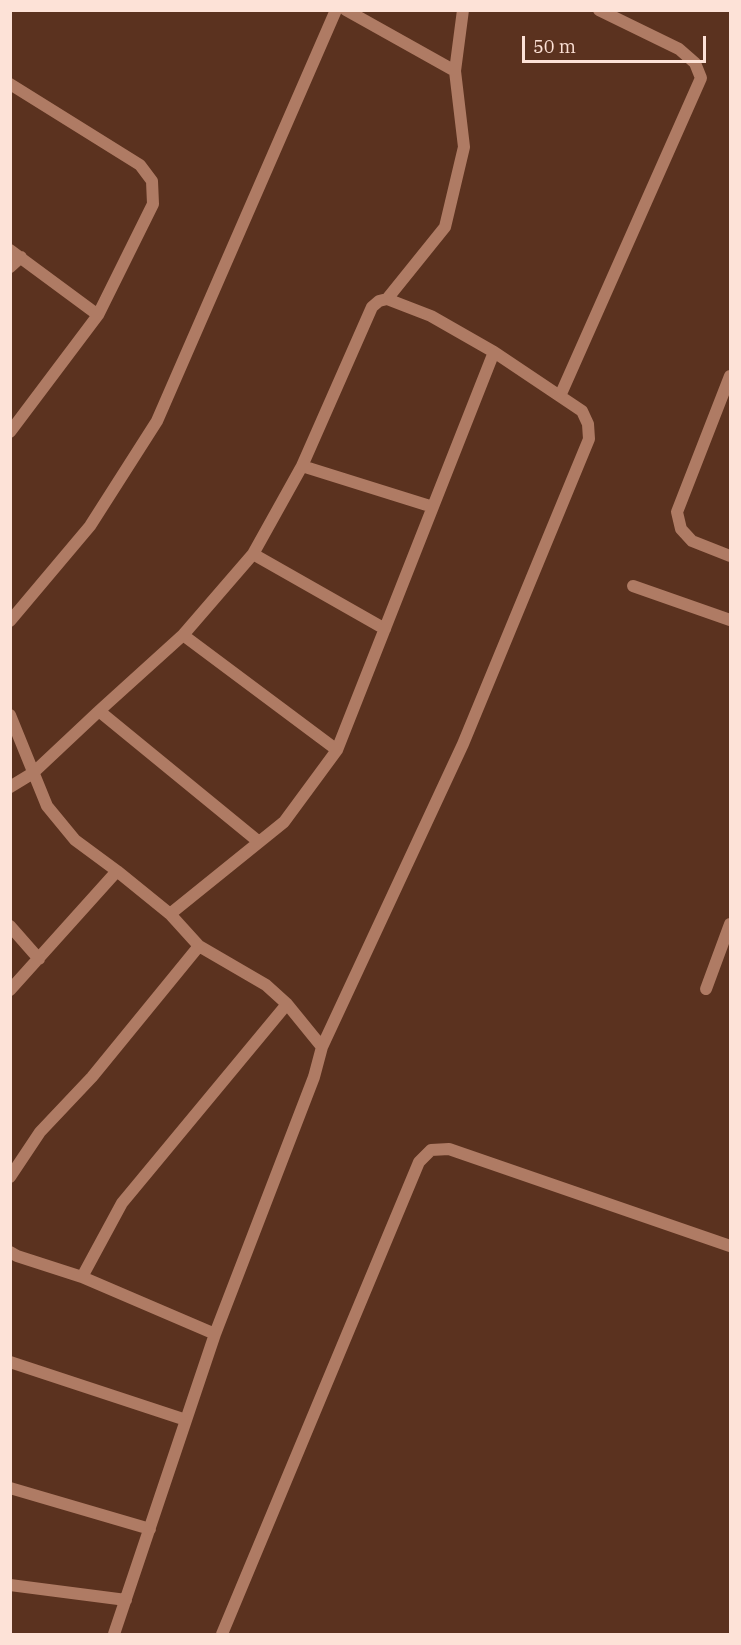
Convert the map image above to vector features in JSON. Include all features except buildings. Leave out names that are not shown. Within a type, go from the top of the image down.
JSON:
[{"type":"street","points":[[10,621],[90,526],[157,421],[336,10]]},
{"type":"street","points":[[346,10],[455,71]]},
{"type":"street","points":[[387,299],[445,228],[464,147],[455,71],[463,10]]},
{"type":"street","points":[[560,396],[701,78],[695,63],[679,49],[599,10]]},
{"type":"street","points":[[10,84],[140,165],[152,181],[153,204],[98,315],[10,432]]},
{"type":"street","points":[[10,267],[16,253],[98,315]]},
{"type":"street","points":[[10,787],[33,773],[183,635],[253,554],[302,466],[372,306],[379,301],[387,299],[431,316],[494,352],[582,411],[588,424],[589,439],[463,744],[322,1047],[314,1077],[215,1334],[114,1635]]},
{"type":"street","points":[[170,914],[284,822],[337,750],[494,352]]},
{"type":"street","points":[[730,376],[677,512],[681,529],[692,541],[730,556]]},
{"type":"street","points":[[302,466],[433,507]]},
{"type":"street","points":[[253,554],[385,628]]},
{"type":"street","points":[[633,586],[730,620]]},
{"type":"street","points":[[183,635],[337,750]]},
{"type":"street","points":[[99,711],[260,842]]},
{"type":"street","points":[[10,715],[22,739],[33,773],[48,806],[75,840],[170,914],[199,946],[266,985],[287,1004],[322,1047]]},
{"type":"street","points":[[10,990],[117,871]]},
{"type":"street","points":[[706,989],[730,924]]},
{"type":"street","points":[[10,926],[39,959]]},
{"type":"street","points":[[10,1177],[40,1132],[92,1077],[199,946]]},
{"type":"street","points":[[82,1277],[122,1203],[287,1004]]},
{"type":"street","points":[[222,1635],[419,1162],[431,1150],[449,1149],[730,1246]]},
{"type":"street","points":[[10,1252],[82,1277],[215,1334]]},
{"type":"street","points":[[10,1362],[186,1420]]},
{"type":"street","points":[[10,1488],[150,1529]]},
{"type":"street","points":[[10,1585],[126,1600]]}]
